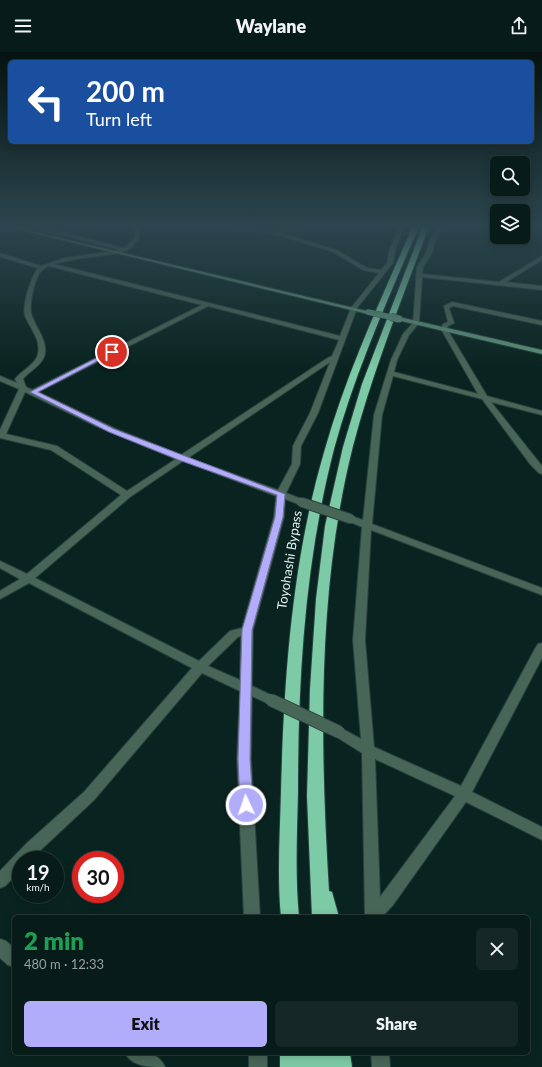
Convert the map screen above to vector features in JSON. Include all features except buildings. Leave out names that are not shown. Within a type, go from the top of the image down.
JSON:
[{"type":"highway","name":"Toyohashi Bypass","points":[[289,915],[289,796],[293,685],[297,633],[306,563],[332,444],[351,382],[376,318],[399,273]]},
{"type":"highway","points":[[321,915],[315,796],[317,689],[322,599],[331,526],[348,447],[366,384],[406,273]]},
{"type":"highway","points":[[320,877],[330,915]]},
{"type":"highway","points":[[291,1055],[292,1067]]},
{"type":"highway","points":[[306,1055],[308,1067]]},
{"type":"highway","points":[[327,1055],[328,1067]]},
{"type":"highway","points":[[339,1055],[341,1067]]},
{"type":"street","points":[[37,273],[34,278],[27,309],[29,317],[41,338],[41,357],[33,367],[19,379],[23,388],[1,436],[54,448],[127,496]]},
{"type":"street","points":[[75,273],[343,339]]},
{"type":"street","points":[[212,273],[368,312],[542,352]]},
{"type":"street","points":[[252,915],[244,759],[247,630],[279,517],[281,494],[296,464],[297,446],[314,413],[354,308],[382,273]]},
{"type":"street","points":[[500,283],[516,273]]},
{"type":"street","points":[[373,915],[368,750],[359,640],[364,556],[378,415],[394,360],[406,334],[416,323],[419,275],[542,288]]},
{"type":"street","points":[[444,329],[445,326],[451,323],[446,307],[452,304],[542,323]]},
{"type":"street","points":[[33,392],[206,305]]},
{"type":"street","points":[[444,329],[483,396],[533,462],[542,471]]},
{"type":"street","points":[[0,596],[29,578],[127,496],[328,360],[334,358]]},
{"type":"street","points":[[390,373],[483,396],[542,413]]},
{"type":"street","points":[[0,378],[33,392],[112,431],[301,502],[368,525],[542,592]]},
{"type":"street","points":[[0,564],[200,667],[339,732],[368,750],[464,794],[542,834]]},
{"type":"street","points":[[0,881],[32,848],[90,796],[200,667],[234,634],[247,630]]},
{"type":"street","points":[[374,915],[388,900],[464,794],[542,647]]},
{"type":"street","points":[[0,947],[12,957]]},
{"type":"street","points":[[137,1055],[156,1067]]},
{"type":"street","points":[[258,1055],[258,1067]]},
{"type":"street","points":[[380,1055],[381,1067]]},
{"type":"route","points":[[112,352],[33,392],[112,431],[281,494],[279,517],[247,630],[244,759],[246,805]]}]
